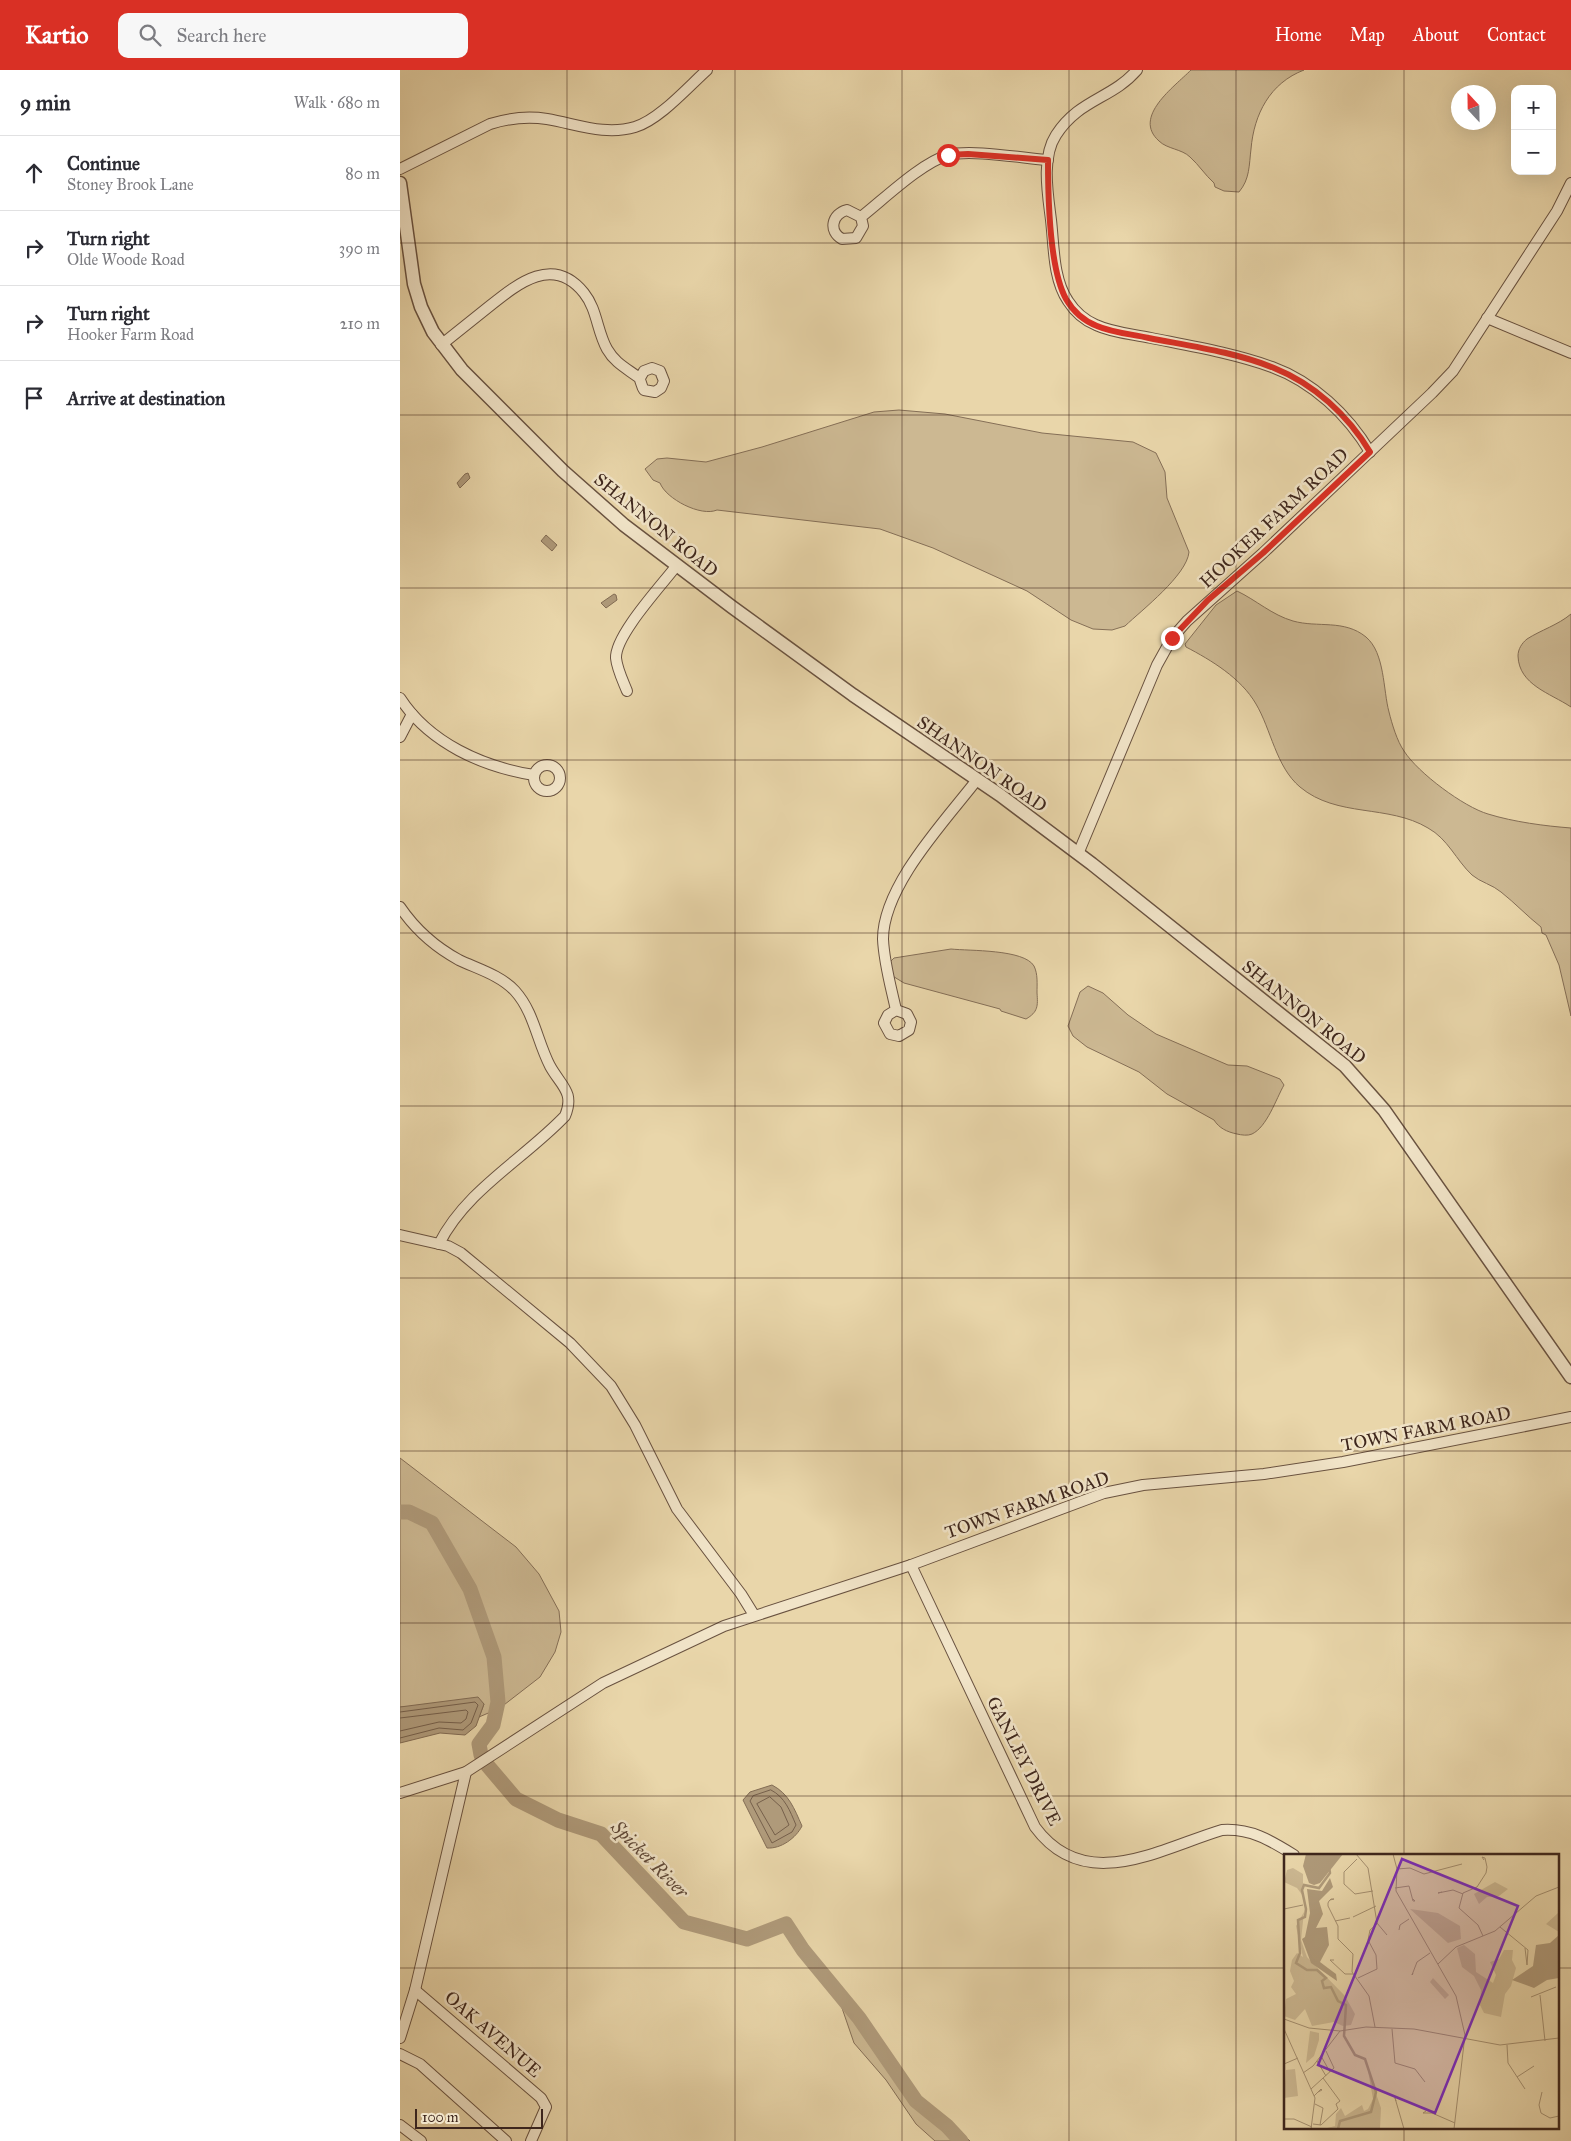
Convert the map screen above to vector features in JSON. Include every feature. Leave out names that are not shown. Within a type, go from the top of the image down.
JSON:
[{"type":"street","points":[[400,169],[490,124],[504,119],[533,117],[598,130],[635,127],[656,115],[707,70]]},
{"type":"street","points":[[1137,70],[1122,84],[1086,103],[1071,116],[1053,139],[1048,160],[1050,213],[1057,272],[1067,300],[1080,316],[1088,322],[1110,330],[1235,356],[1273,367],[1291,376],[1339,411],[1370,452]]},
{"type":"street","points":[[861,217],[923,169],[948,155],[968,154],[1048,160]]},
{"type":"street","name":"SHANNON ROAD","points":[[400,183],[414,284],[423,313],[441,345],[462,370],[563,471],[624,526],[853,695],[1078,854],[1314,1040],[1359,1080],[1384,1110],[1571,1377]]},
{"type":"street","name":"HOOKER FARM ROAD","points":[[1078,854],[1157,665],[1172,638],[1208,600],[1263,553],[1453,371],[1557,211],[1571,183]]},
{"type":"street","points":[[441,345],[518,283],[541,275],[557,276],[572,282],[584,292],[592,305],[607,348],[620,365],[640,378]]},
{"type":"street","points":[[1487,318],[1571,354]]},
{"type":"street","points":[[627,691],[618,670],[618,647],[629,627],[676,565]]},
{"type":"street","points":[[400,698],[412,714],[442,739],[474,759],[500,768],[534,775]]},
{"type":"street","points":[[400,737],[412,714]]},
{"type":"street","points":[[896,1010],[883,938],[890,906],[914,863],[976,781]]},
{"type":"street","points":[[400,907],[436,946],[459,960],[500,979],[514,990],[530,1014],[548,1063],[567,1090],[569,1106],[565,1116],[550,1132],[474,1197],[456,1216],[439,1244]]},
{"type":"street","points":[[400,1235],[455,1249],[468,1258],[570,1343],[602,1375],[620,1398],[636,1425],[677,1509],[742,1594],[754,1615]]},
{"type":"street","name":"TOWN FARM ROAD","points":[[400,1793],[466,1772],[620,1673],[701,1636],[754,1615],[911,1564],[1104,1492],[1144,1485],[1264,1474],[1334,1463],[1571,1417]]},
{"type":"street","name":"GANLEY DRIVE","points":[[911,1564],[1035,1827],[1056,1849],[1074,1858],[1093,1863],[1112,1864],[1141,1858],[1222,1830],[1235,1829],[1260,1835],[1292,1854]]},
{"type":"street","points":[[400,2038],[415,1990],[466,1772]]},
{"type":"street","name":"OAK AVENUE","points":[[415,1990],[541,2098],[546,2107],[531,2141]]},
{"type":"street","points":[[400,2054],[420,2064],[506,2141]]},
{"type":"street","points":[[400,2125],[421,2141]]},
{"type":"shaded area","points":[[1191,70],[1304,70],[1292,76],[1273,91],[1260,112],[1253,136],[1247,177],[1239,192],[1224,191],[1215,187],[1214,183],[1190,157],[1183,152],[1162,144],[1152,132],[1150,122],[1153,112],[1166,94]]},
{"type":"shaded area","points":[[899,410],[945,414],[1042,433],[1133,442],[1156,453],[1165,472],[1167,498],[1189,552],[1181,571],[1163,592],[1125,626],[1112,630],[1093,629],[1071,620],[1027,591],[933,548],[880,529],[694,509],[669,495],[660,483],[653,480],[645,469],[657,459],[667,458],[706,462],[762,447],[874,412]]},
{"type":"shaded area","points":[[1237,591],[1271,611],[1293,621],[1340,626],[1358,631],[1366,637],[1377,652],[1389,712],[1399,742],[1411,760],[1442,788],[1467,804],[1488,814],[1530,823],[1571,828],[1571,1016],[1559,965],[1546,935],[1542,933],[1541,927],[1498,890],[1472,875],[1441,838],[1428,828],[1396,816],[1330,803],[1314,797],[1300,787],[1292,779],[1279,759],[1261,714],[1250,695],[1225,671],[1186,647],[1185,644],[1216,605]]},
{"type":"shaded area","points":[[1571,614],[1571,707],[1530,681],[1520,666],[1518,656],[1523,642]]},
{"type":"shaded area","points":[[951,949],[1008,954],[1028,960],[1034,966],[1037,976],[1035,1011],[1026,1019],[1001,1011],[1000,1009],[904,983],[891,975],[887,965],[894,958]]},
{"type":"shaded area","points":[[1088,986],[1103,993],[1128,1015],[1156,1034],[1228,1065],[1247,1066],[1280,1079],[1284,1085],[1271,1112],[1262,1125],[1249,1135],[1227,1131],[1214,1120],[1167,1094],[1139,1072],[1087,1047],[1073,1036],[1068,1026],[1080,992]]},
{"type":"shaded area","points":[[400,1458],[516,1547],[539,1574],[559,1611],[561,1632],[555,1652],[540,1677],[500,1708],[479,1717],[484,1704],[400,1707]]},
{"type":"shaded area","points":[[842,2008],[850,2010],[873,2049],[899,2079],[970,2141],[935,2141],[916,2124],[886,2080],[854,2043]]},
{"type":"water","points":[[468,473],[470,478],[460,488],[457,483]]},
{"type":"water","points":[[546,535],[557,545],[552,551],[541,541]]},
{"type":"water","points":[[614,594],[617,600],[606,608],[601,603]]},
{"type":"water","points":[[478,1697],[484,1704],[476,1726],[465,1735],[440,1733],[400,1743],[400,1707]]},
{"type":"water","points":[[772,1785],[787,1797],[802,1826],[788,1842],[778,1847],[767,1848],[743,1800],[750,1792]]},
{"type":"waterway","name":"Spicket River","points":[[400,1512],[409,1512],[432,1523],[470,1589],[494,1657],[498,1702],[493,1725],[479,1744],[481,1755],[516,1799],[558,1820],[601,1834],[684,1922],[747,1939],[786,1924],[803,1950],[859,2018],[916,2101],[947,2126],[961,2141]]},
{"type":"route","points":[[948,155],[968,154],[1048,160],[1050,213],[1059,282],[1067,300],[1080,316],[1088,322],[1110,330],[1196,347],[1273,367],[1308,386],[1339,411],[1364,441],[1370,452],[1263,553],[1208,600],[1172,638]]}]
